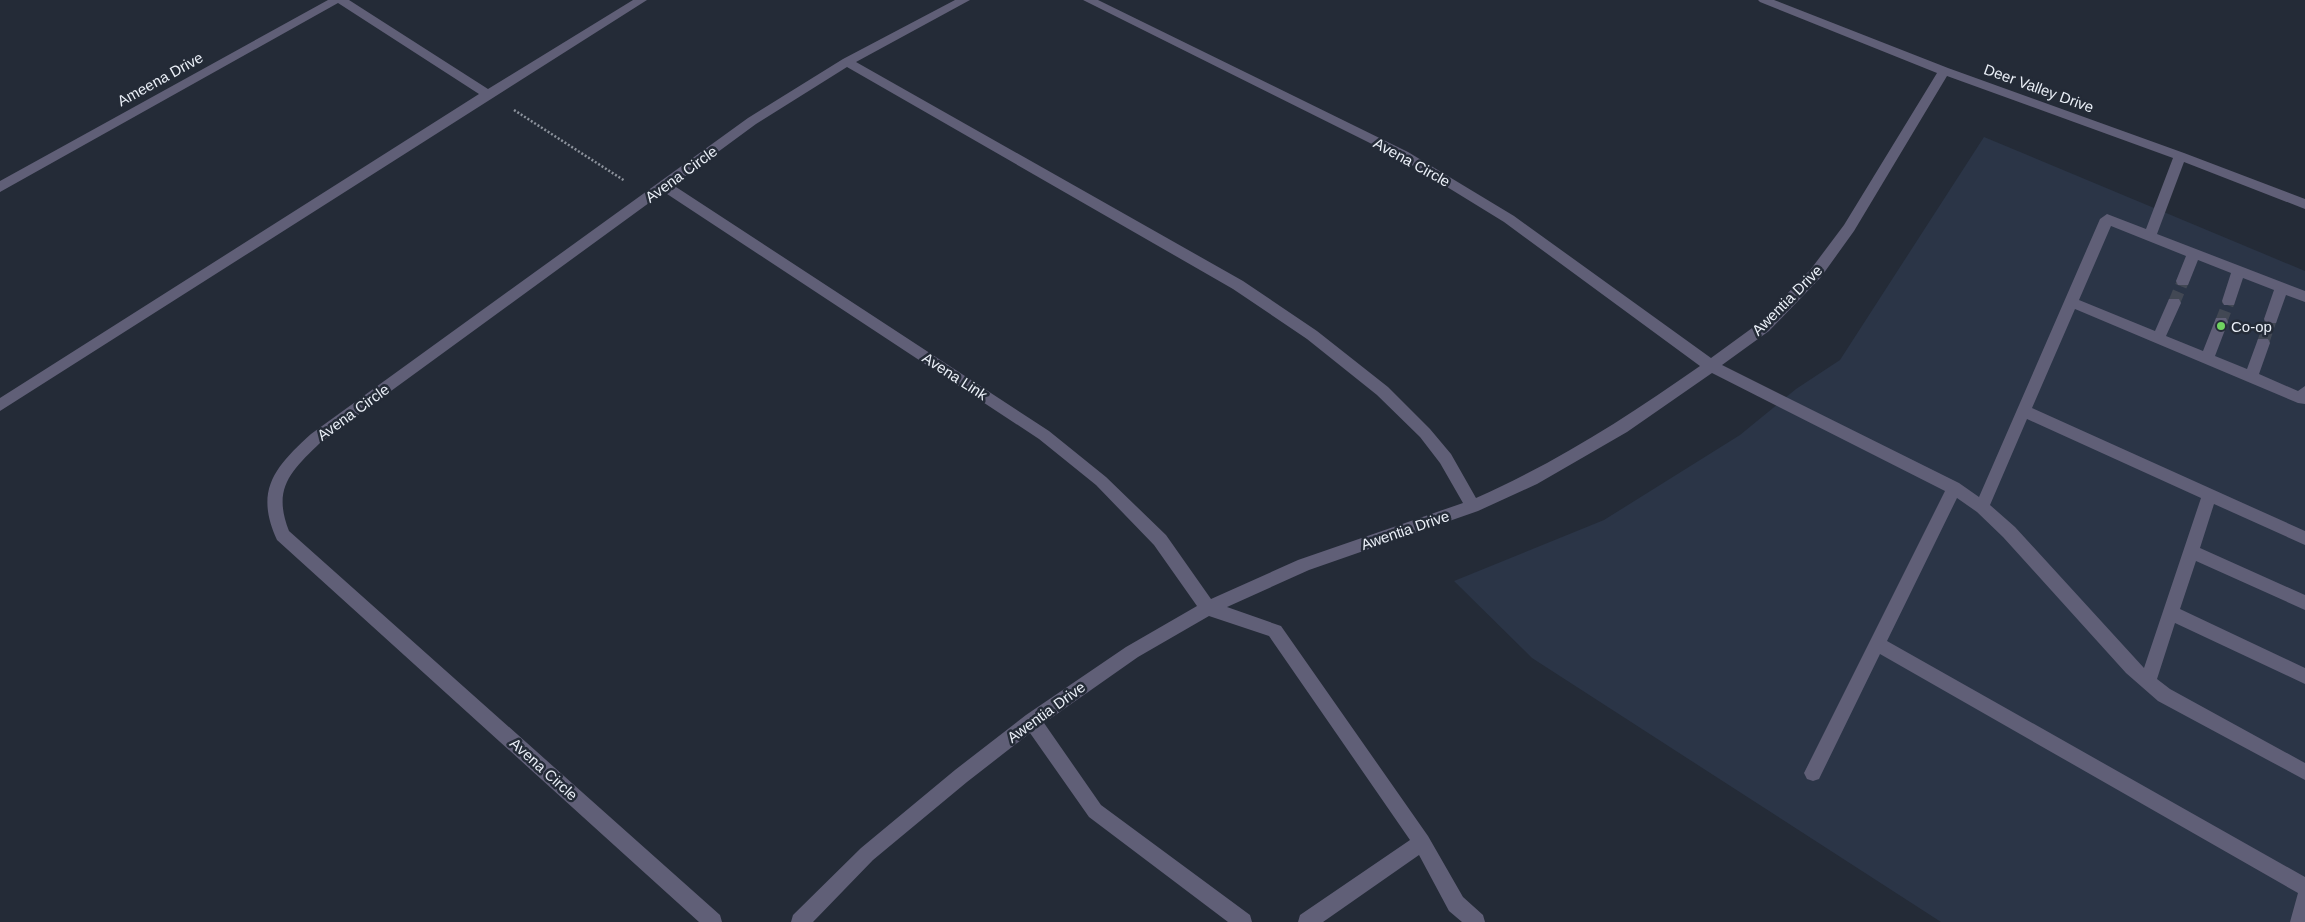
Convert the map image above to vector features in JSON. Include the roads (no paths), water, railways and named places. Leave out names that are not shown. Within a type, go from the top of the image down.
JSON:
[{"type":"street","name":"Ameena Drive","points":[[1,186],[336,0]]},
{"type":"street","points":[[341,0],[488,94]]},
{"type":"street","points":[[0,404],[488,94],[641,0]]},
{"type":"street","name":"Avena Circle","points":[[713,922],[283,535],[275,518],[273,496],[279,478],[295,458],[316,438],[752,121],[847,62],[964,0]]},
{"type":"street","name":"Avena Circle","points":[[1088,0],[1404,155],[1509,219],[1711,366],[1954,488],[1982,507],[2009,532],[2132,668],[2164,695],[2305,772]]},
{"type":"street","name":"Deer Valley Drive","points":[[1764,0],[1944,71],[2180,156],[2305,204]]},
{"type":"street","points":[[847,62],[1238,285],[1283,313],[1337,352],[1426,434],[1449,464],[1474,506]]},
{"type":"street","name":"Awentia Drive","points":[[800,922],[867,854],[961,776],[1032,721],[1132,652],[1208,608],[1304,565],[1474,506],[1532,480],[1622,428],[1764,327],[1816,273],[1849,228],[1944,71]]},
{"type":"street","points":[[2150,236],[2180,156]]},
{"type":"street","name":"Avena Link","points":[[664,186],[1044,435],[1101,481],[1160,540],[1208,608]]},
{"type":"street","points":[[1982,507],[2107,220],[2305,297]]},
{"type":"street","points":[[2182,281],[2194,253]]},
{"type":"street","points":[[2229,301],[2239,271]]},
{"type":"street","points":[[2271,319],[2281,288]]},
{"type":"street","points":[[2071,302],[2304,397]]},
{"type":"street","points":[[2158,339],[2174,302]]},
{"type":"street","points":[[2207,358],[2221,322]]},
{"type":"street","points":[[2251,377],[2263,343]]},
{"type":"street","points":[[2024,411],[2305,538]]},
{"type":"street","points":[[1813,773],[1954,488]]},
{"type":"street","points":[[2148,681],[2209,496]]},
{"type":"street","points":[[2190,551],[2305,603]]},
{"type":"street","points":[[1208,608],[1275,631],[1422,842],[1456,904],[1476,922]]},
{"type":"street","points":[[2171,613],[2305,676]]},
{"type":"street","points":[[1877,644],[2305,887]]},
{"type":"street","points":[[1032,721],[1095,811],[1243,922]]},
{"type":"street","points":[[1308,922],[1422,842]]},
{"type":"street","points":[[2299,922],[2305,899]]},
{"type":"tunnel","points":[[2174,303],[2183,281]]},
{"type":"tunnel","points":[[2221,322],[2229,301]]},
{"type":"tunnel","points":[[2263,343],[2271,319]]},
{"type":"place","name":"Co-op","points":[[2221,326]]}]
